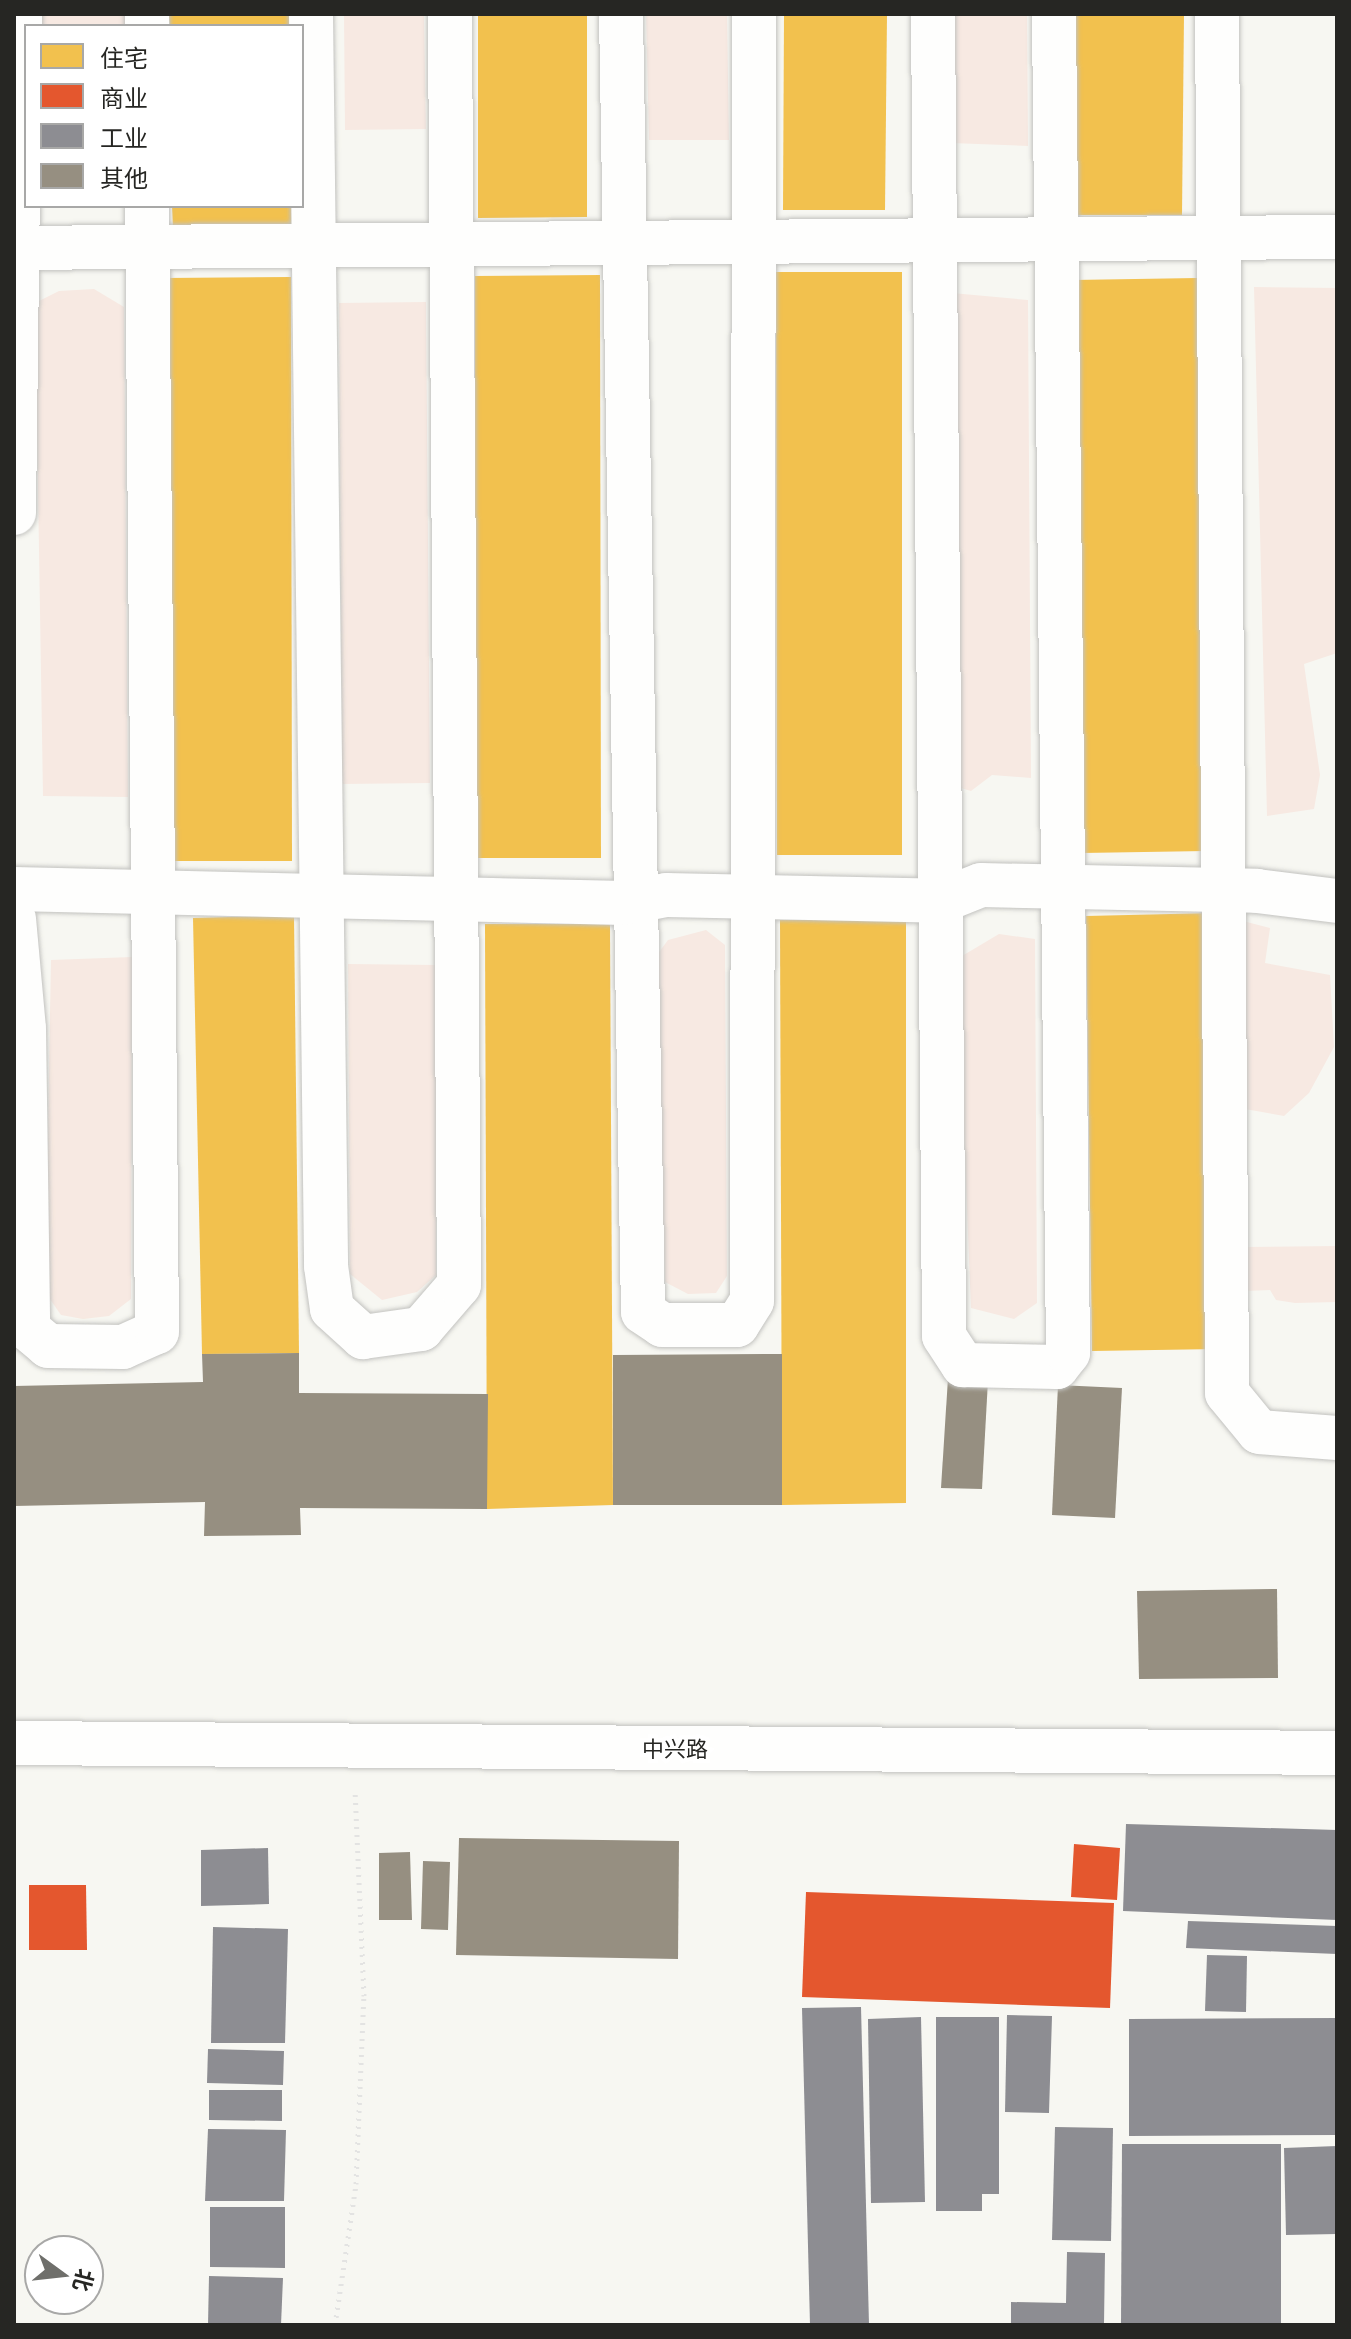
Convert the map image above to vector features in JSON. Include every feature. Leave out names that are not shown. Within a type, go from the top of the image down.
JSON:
[{"type":"main road","points":[[14,513],[20,14]]},
{"type":"main road","points":[[311,14],[327,893],[326,1266],[332,1309],[363,1337],[421,1329],[459,1285],[453,897],[450,14]]},
{"type":"main road","points":[[621,14],[620,247],[643,1312],[662,1325],[737,1325],[752,1301],[750,246],[754,14]]},
{"type":"main road","points":[[933,14],[930,244],[941,901],[944,1336],[963,1365],[1057,1367],[1068,1353],[1053,243],[1054,14]]},
{"type":"main road","points":[[1217,14],[1215,241],[1225,890],[1227,1393],[1259,1432],[1337,1438]]},
{"type":"main road","points":[[14,919],[24,1029],[28,1329],[48,1346],[123,1347],[157,1332],[156,891],[147,208]]},
{"type":"main road","points":[[15,248],[147,251],[750,246],[1337,237]]},
{"type":"main road","points":[[14,889],[635,901],[751,897],[941,901],[981,885],[1225,890],[1337,901]]},
{"type":"main road","name":"中兴路","points":[[14,1743],[1337,1753]]},
{"type":"path","points":[[335,2325],[356,2184],[364,1996],[353,1746]]},
{"type":"shaded area","points":[[42,14],[126,14],[126,24],[42,24]]},
{"type":"shaded area","points":[[344,14],[424,14],[426,129],[345,130]]},
{"type":"shaded area","points":[[646,14],[727,14],[729,140],[649,140]]},
{"type":"shaded area","points":[[952,14],[1027,14],[1028,146],[951,143]]},
{"type":"shaded area","points":[[1254,287],[1337,288],[1337,653],[1304,664],[1320,775],[1314,809],[1267,816]]},
{"type":"shaded area","points":[[94,289],[124,307],[128,797],[43,796],[35,303],[59,291]]},
{"type":"shaded area","points":[[952,293],[1028,300],[1031,778],[992,775],[971,791],[954,786]]},
{"type":"shaded area","points":[[426,302],[430,783],[342,784],[339,303]]},
{"type":"shaded area","points":[[1239,920],[1270,928],[1265,963],[1330,975],[1334,1047],[1309,1093],[1284,1116],[1245,1109]]},
{"type":"shaded area","points":[[706,930],[725,945],[727,1276],[716,1293],[688,1294],[665,1282],[654,959],[668,940]]},
{"type":"shaded area","points":[[999,934],[1035,939],[1037,1303],[1014,1319],[971,1308],[957,959]]},
{"type":"shaded area","points":[[132,957],[131,1299],[109,1316],[83,1319],[61,1315],[45,1292],[51,960]]},
{"type":"shaded area","points":[[348,964],[436,965],[436,1275],[417,1292],[382,1300],[350,1274]]},
{"type":"shaded area","points":[[1337,1246],[1337,1302],[1295,1303],[1276,1300],[1270,1290],[1244,1291],[1245,1247]]},
{"type":"building: 住宅","points":[[169,14],[290,14],[290,24],[170,24]]},
{"type":"building: 住宅","points":[[478,14],[587,14],[587,217],[478,218]]},
{"type":"building: 住宅","points":[[784,14],[887,14],[885,210],[783,210]]},
{"type":"building: 住宅","points":[[1075,14],[1184,14],[1182,215],[1073,215]]},
{"type":"building: 住宅","points":[[172,208],[292,208],[292,227],[173,229]]},
{"type":"building: 住宅","points":[[776,272],[902,272],[902,855],[777,855]]},
{"type":"building: 住宅","points":[[600,275],[601,858],[475,858],[475,276]]},
{"type":"building: 住宅","points":[[291,277],[292,861],[166,861],[165,278]]},
{"type":"building: 住宅","points":[[1197,278],[1206,851],[1082,853],[1073,280]]},
{"type":"building: 住宅","points":[[1213,913],[1218,1349],[1092,1351],[1086,916]]},
{"type":"building: 住宅","points":[[294,915],[299,1353],[202,1354],[193,918]]},
{"type":"building: 住宅","points":[[780,920],[906,920],[906,1503],[782,1505]]},
{"type":"building: 住宅","points":[[485,924],[610,924],[613,1505],[487,1509]]},
{"type":"building: 商业","points":[[1074,1844],[1120,1848],[1117,1900],[1071,1897]]},
{"type":"building: 商业","points":[[29,1885],[86,1885],[87,1950],[29,1950]]},
{"type":"building: 商业","points":[[806,1892],[1114,1903],[1110,2008],[802,1997]]},
{"type":"building: 工业","points":[[1126,1824],[1337,1830],[1337,1920],[1123,1911]]},
{"type":"building: 工业","points":[[268,1848],[269,1904],[201,1906],[201,1850]]},
{"type":"building: 工业","points":[[1188,1921],[1337,1926],[1337,1954],[1186,1948]]},
{"type":"building: 工业","points":[[213,1927],[288,1929],[285,2043],[211,2043]]},
{"type":"building: 工业","points":[[1207,1955],[1247,1956],[1246,2012],[1205,2011]]},
{"type":"building: 工业","points":[[861,2007],[869,2325],[810,2325],[802,2008]]},
{"type":"building: 工业","points":[[1007,2015],[1052,2016],[1049,2113],[1005,2112]]},
{"type":"building: 工业","points":[[921,2017],[925,2202],[871,2203],[868,2019]]},
{"type":"building: 工业","points":[[936,2017],[999,2017],[999,2194],[982,2194],[982,2211],[936,2211]]},
{"type":"building: 工业","points":[[1337,2018],[1337,2135],[1129,2136],[1129,2019]]},
{"type":"building: 工业","points":[[208,2049],[284,2051],[283,2085],[207,2083]]},
{"type":"building: 工业","points":[[209,2090],[282,2090],[282,2121],[209,2120]]},
{"type":"building: 工业","points":[[1055,2127],[1113,2128],[1111,2241],[1052,2240]]},
{"type":"building: 工业","points":[[208,2129],[286,2130],[284,2201],[205,2201]]},
{"type":"building: 工业","points":[[1122,2144],[1281,2144],[1281,2325],[1121,2325]]},
{"type":"building: 工业","points":[[1337,2146],[1337,2234],[1286,2235],[1284,2148]]},
{"type":"building: 工业","points":[[210,2207],[285,2207],[285,2268],[210,2267]]},
{"type":"building: 工业","points":[[1067,2252],[1105,2253],[1104,2325],[1011,2325],[1011,2302],[1066,2303]]},
{"type":"building: 工业","points":[[209,2276],[283,2278],[281,2325],[208,2325]]},
{"type":"building: 其他","points":[[299,1353],[299,1393],[488,1394],[487,1509],[300,1508],[301,1535],[204,1536],[205,1502],[14,1506],[14,1386],[203,1382],[202,1354]]},
{"type":"building: 其他","points":[[782,1354],[782,1505],[613,1505],[613,1355]]},
{"type":"building: 其他","points":[[948,1378],[988,1380],[982,1489],[941,1488]]},
{"type":"building: 其他","points":[[1058,1385],[1122,1388],[1115,1518],[1052,1515]]},
{"type":"building: 其他","points":[[1277,1589],[1278,1678],[1139,1679],[1137,1591]]},
{"type":"building: 其他","points":[[459,1838],[679,1841],[678,1959],[456,1955]]},
{"type":"building: 其他","points":[[410,1852],[412,1920],[379,1920],[379,1853]]},
{"type":"building: 其他","points":[[423,1861],[450,1862],[448,1930],[421,1929]]}]
